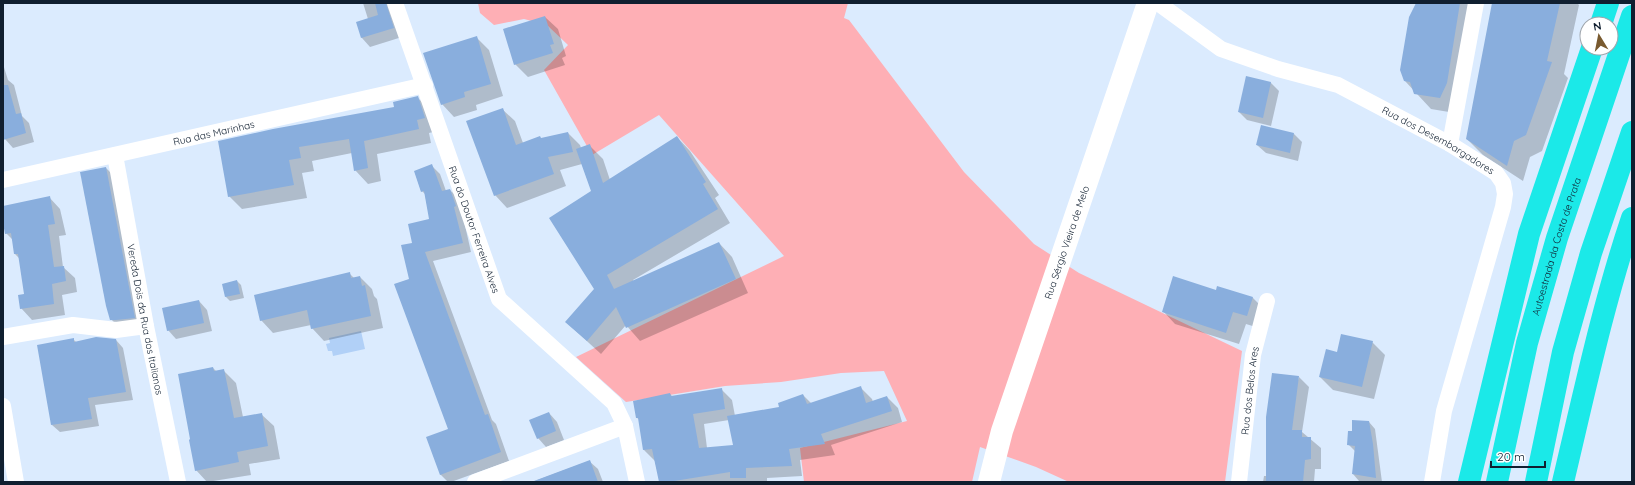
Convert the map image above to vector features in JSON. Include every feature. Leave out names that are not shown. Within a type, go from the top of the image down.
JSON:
[{"type":"highway","points":[[1603,16],[1608,3]]},
{"type":"highway","name":"Autoestrada da Costa de Prata","points":[[1497,482],[1527,343],[1555,245],[1632,16]]},
{"type":"highway","points":[[1469,482],[1529,234],[1589,56]]},
{"type":"highway","points":[[1536,482],[1563,352],[1591,252],[1632,132]]},
{"type":"highway","points":[[1563,482],[1610,291],[1632,218]]},
{"type":"main road","name":"Rua Sérgio Vieira de Melo","points":[[989,482],[1002,431],[1148,3]]},
{"type":"street","name":"Rua do Doutor Ferreira Alves","points":[[395,3],[499,299],[614,403],[625,426],[637,482]]},
{"type":"street","name":"Rua dos Desembargadores","points":[[1158,3],[1221,49],[1278,69],[1338,85],[1450,144],[1496,174],[1503,183],[1505,194],[1503,207],[1444,411],[1432,482]]},
{"type":"street","points":[[1450,144],[1476,3]]},
{"type":"street","name":"Rua das Marinhas","points":[[3,180],[425,85]]},
{"type":"street","name":"Vereda Dois da Rua dos Italianos","points":[[115,155],[146,326],[178,482]]},
{"type":"street","name":"Rua dos Belos Ares","points":[[1239,482],[1253,355],[1267,300]]},
{"type":"street","points":[[3,337],[73,325],[116,330],[146,326]]},
{"type":"street","points":[[3,406],[16,482]]},
{"type":"street","points":[[475,482],[625,426]]},
{"type":"shaded area","points":[[478,3],[848,3],[844,18],[849,20],[964,172],[1034,244],[1079,273],[1242,351],[1225,482],[1069,482],[1036,467],[980,447],[972,482],[804,482],[800,448],[907,421],[884,371],[841,373],[781,382],[725,386],[626,402],[576,357],[784,256],[659,115],[592,155],[544,70],[568,45],[547,25],[524,19],[494,25],[480,13]]},
{"type":"water","points":[[361,331],[365,349],[333,356],[332,351],[328,351],[326,344],[330,343],[329,338]]},
{"type":"building","points":[[375,3],[386,3],[394,28],[361,38],[356,22],[378,15]]},
{"type":"building","points":[[1416,3],[1460,3],[1447,83],[1440,98],[1414,94],[1410,82],[1404,81],[1400,70],[1409,17]]},
{"type":"building","points":[[1492,3],[1560,3],[1547,61],[1552,62],[1526,135],[1514,141],[1507,166],[1466,139]]},
{"type":"building","points":[[545,16],[554,44],[550,45],[553,53],[514,65],[503,29]]},
{"type":"building","points":[[477,36],[491,84],[464,92],[465,97],[441,105],[423,53]]},
{"type":"building","points":[[1246,76],[1271,82],[1263,118],[1238,112]]},
{"type":"building","points":[[3,85],[8,85],[16,114],[21,113],[26,133],[3,140]]},
{"type":"building","points":[[418,96],[425,118],[417,120],[419,129],[364,141],[368,168],[354,171],[349,139],[299,147],[301,158],[289,160],[294,185],[228,197],[218,141],[273,129],[394,107],[393,102]]},
{"type":"building","points":[[503,108],[516,145],[540,136],[541,138],[568,132],[573,152],[548,157],[554,174],[494,196],[466,121]]},
{"type":"building","points":[[1261,125],[1294,133],[1290,153],[1256,145]]},
{"type":"building","points":[[677,136],[706,182],[703,184],[718,209],[607,275],[614,289],[719,242],[736,279],[626,328],[616,307],[587,341],[565,322],[594,289],[549,218],[591,191],[576,149],[590,144],[603,183]]},
{"type":"building","points":[[432,164],[442,191],[450,189],[456,206],[454,207],[463,243],[425,252],[485,415],[488,414],[501,452],[440,475],[426,437],[448,429],[394,284],[409,279],[401,245],[412,243],[408,224],[429,219],[424,191],[421,192],[414,171]]},
{"type":"building","points":[[106,167],[135,318],[110,320],[80,172]]},
{"type":"building","points":[[50,196],[55,224],[48,225],[54,267],[64,266],[66,281],[52,284],[54,304],[20,309],[18,295],[24,294],[18,254],[14,254],[11,233],[5,234],[3,223],[3,206]]},
{"type":"building","points":[[350,272],[351,278],[360,276],[362,286],[365,285],[371,316],[311,329],[307,310],[260,321],[254,295]]},
{"type":"building","points":[[1173,276],[1216,290],[1217,286],[1253,297],[1247,316],[1233,312],[1226,333],[1162,312]]},
{"type":"building","points":[[237,280],[240,294],[225,297],[222,284]]},
{"type":"building","points":[[199,300],[204,323],[167,331],[162,308]]},
{"type":"building","points":[[1341,334],[1373,341],[1362,387],[1319,377],[1326,349],[1337,352]]},
{"type":"building","points":[[96,337],[116,339],[126,392],[88,398],[92,419],[51,425],[37,345],[74,338],[74,342]]},
{"type":"building","points":[[213,367],[214,371],[224,369],[234,418],[262,413],[268,446],[237,452],[239,462],[195,471],[178,374]]},
{"type":"building","points":[[1272,373],[1299,376],[1292,430],[1302,430],[1302,437],[1311,437],[1311,459],[1305,460],[1303,482],[1266,482],[1266,417]]},
{"type":"building","points":[[861,386],[866,403],[887,396],[892,411],[821,434],[825,444],[789,449],[792,466],[746,468],[746,478],[730,478],[730,472],[668,482],[659,482],[652,449],[643,450],[638,418],[636,418],[633,401],[670,393],[671,396],[722,388],[725,409],[693,414],[699,448],[733,445],[727,416],[779,407],[778,403],[803,394],[807,404]]},
{"type":"building","points":[[549,412],[556,431],[537,439],[529,420]]},
{"type":"building","points":[[1352,420],[1369,421],[1376,478],[1352,474],[1355,446],[1347,445],[1348,431],[1352,431]]},
{"type":"building","points":[[590,460],[598,482],[534,482],[534,481]]}]
